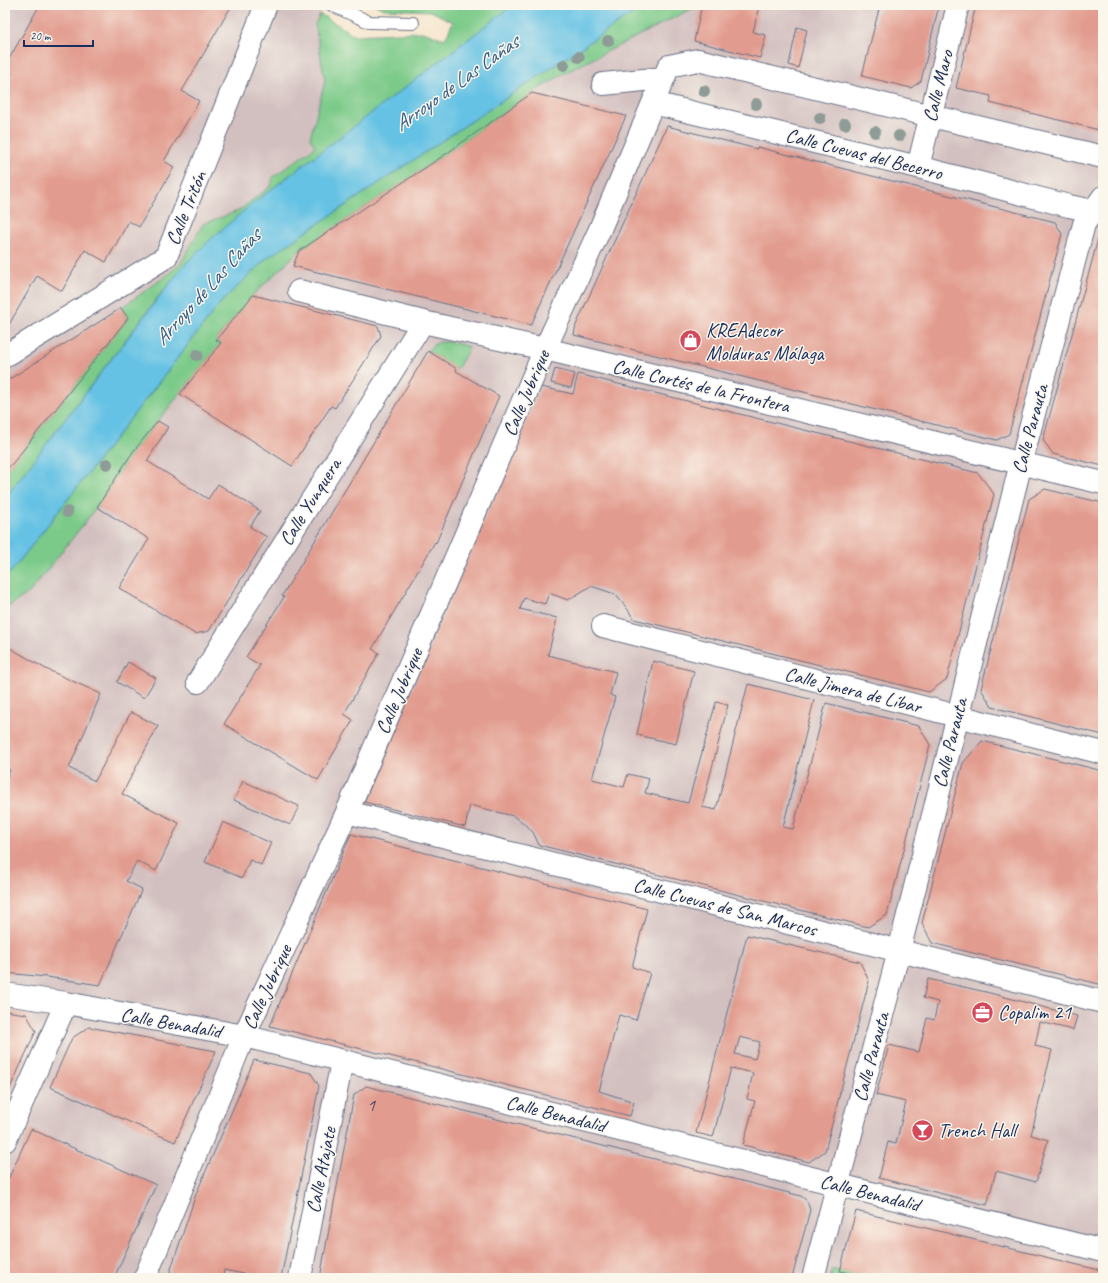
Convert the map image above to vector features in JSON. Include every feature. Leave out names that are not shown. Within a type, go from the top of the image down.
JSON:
[{"type":"street","name":"Calle Tritón","points":[[5,356],[166,257],[266,5]]},
{"type":"street","name":"Calle Maro","points":[[918,167],[958,5]]},
{"type":"street","points":[[653,103],[669,66],[698,60],[1103,157]]},
{"type":"street","points":[[603,84],[664,78]]},
{"type":"street","name":"Calle Cuevas del Becerro","points":[[653,103],[918,167],[1069,206],[1100,207]]},
{"type":"street","name":"Calle Jubrique","points":[[145,1278],[244,1036],[347,812],[545,349],[600,229],[653,103]]},
{"type":"street","name":"Calle Parauta","points":[[813,1278],[899,951],[1021,463],[1084,224],[1100,207]]},
{"type":"street","name":"Calle Cortés de la Frontera","points":[[299,291],[423,322],[545,349],[1103,483]]},
{"type":"street","name":"Calle Yunquera","points":[[198,682],[423,322]]},
{"type":"street","name":"Calle Jimera de Líbar","points":[[603,626],[1103,753]]},
{"type":"street","name":"Calle Cuevas de San Marcos","points":[[347,812],[1103,1002]]},
{"type":"street","name":"Calle Benadalid","points":[[5,994],[66,1003],[244,1036],[1103,1251]]},
{"type":"street","points":[[5,1140],[66,1003]]},
{"type":"street","name":"Calle Atajate","points":[[300,1278],[342,1061]]},
{"type":"lane","points":[[332,5],[369,22],[413,23]]},
{"type":"shaded area","points":[[5,5],[325,5],[315,24],[325,81],[310,138],[315,147],[273,177],[271,186],[238,211],[203,224],[181,262],[166,276],[121,308],[128,318],[12,464],[5,470]]},
{"type":"shaded area","points":[[699,5],[1103,5],[1103,1278],[5,1278],[5,609],[30,592],[97,507],[132,453],[221,343],[216,340],[253,295],[299,251],[443,156],[532,93],[565,73]]},
{"type":"green space","points":[[376,5],[513,5],[247,208],[210,240],[162,292],[5,498],[5,470],[12,464],[128,318],[121,308],[166,276],[181,263],[203,224],[238,211],[271,186],[273,177],[315,147],[310,138],[325,81],[315,24],[320,14],[354,35],[422,32],[445,39],[453,22],[431,11],[384,9]]},
{"type":"green space","points":[[645,5],[699,5],[565,73],[532,93],[443,156],[299,251],[253,295],[216,340],[221,343],[132,453],[97,507],[30,592],[5,609],[5,578],[222,301],[267,258]]},
{"type":"green space","points":[[439,342],[451,342],[470,347],[457,369],[428,351],[432,346]]},
{"type":"green space","points":[[832,1269],[869,1278],[830,1278]]},
{"type":"water","name":"Arroyo de Las Cañas","points":[[513,5],[645,5],[267,258],[222,301],[5,578],[5,498],[184,265],[247,208]]},
{"type":"building","points":[[33,5],[232,5],[182,91],[199,101],[164,161],[174,167],[139,227],[129,221],[106,262],[85,250],[62,291],[37,276],[7,328],[5,327],[5,85],[12,73],[5,69],[5,66],[38,8]]},
{"type":"building","points":[[702,5],[759,6],[753,32],[766,35],[760,58],[694,41]]},
{"type":"building","points":[[880,5],[939,5],[921,81],[911,88],[862,76]]},
{"type":"building","points":[[976,5],[1103,5],[1103,131],[990,103],[991,96],[956,88]]},
{"type":"building","points":[[797,27],[807,30],[798,68],[789,65]]},
{"type":"building","points":[[532,93],[626,116],[531,325],[293,266],[299,251],[443,156]]},
{"type":"building","points":[[667,126],[757,149],[757,147],[1055,222],[1062,234],[1009,434],[997,440],[574,335],[576,325]]},
{"type":"building","points":[[1103,235],[1103,466],[1053,454],[1043,440],[1098,239]]},
{"type":"building","points":[[253,295],[378,326],[381,336],[335,408],[331,406],[292,466],[180,394],[221,343],[216,340]]},
{"type":"building","points":[[121,308],[128,318],[12,464],[5,470],[5,382]]},
{"type":"building","points":[[428,351],[457,369],[456,371],[499,396],[436,543],[435,542],[372,649],[379,653],[344,714],[353,720],[318,780],[224,724],[260,665],[246,657],[284,597],[282,596]]},
{"type":"building","points":[[555,369],[575,374],[571,388],[551,383]]},
{"type":"building","points":[[578,374],[978,473],[994,494],[947,679],[929,692],[634,619],[615,594],[591,586],[568,600],[549,593],[545,604],[524,598],[520,609],[557,618],[548,655],[616,672],[610,695],[615,697],[592,779],[624,787],[628,774],[649,779],[645,793],[688,803],[716,702],[728,705],[702,807],[716,810],[748,684],[814,700],[783,827],[793,829],[826,703],[919,726],[930,745],[904,850],[887,915],[868,927],[539,845],[533,832],[520,820],[513,816],[470,805],[465,827],[364,802],[541,387],[573,394]]},
{"type":"building","points":[[158,421],[168,427],[147,461],[208,499],[218,484],[260,511],[250,527],[267,537],[209,631],[195,634],[119,588],[149,539],[97,507],[132,453]]},
{"type":"building","points":[[1045,489],[1103,503],[1103,735],[992,707],[981,689],[1029,499]]},
{"type":"building","points":[[5,645],[46,669],[101,694],[69,768],[95,781],[131,712],[158,726],[122,794],[179,823],[156,871],[137,861],[126,881],[142,889],[100,985],[47,977],[5,973],[5,782],[10,770],[5,768]]},
{"type":"building","points":[[653,661],[694,671],[676,744],[637,735]]},
{"type":"building","points":[[128,662],[156,678],[144,698],[117,682]]},
{"type":"building","points":[[982,741],[1103,771],[1103,985],[932,943],[922,923],[963,763]]},
{"type":"building","points":[[243,781],[299,806],[290,825],[234,800]]},
{"type":"building","points":[[223,822],[271,843],[261,865],[250,860],[242,878],[205,862]]},
{"type":"building","points":[[351,834],[647,909],[632,967],[650,973],[636,1020],[619,1015],[599,1091],[634,1102],[630,1116],[270,1026]]},
{"type":"building","points":[[747,935],[860,962],[869,981],[825,1151],[809,1162],[743,1145],[755,1101],[747,1099],[753,1073],[731,1068],[713,1137],[696,1133]],"holes":[[[740,1037],[760,1042],[755,1059],[735,1054]]]},
{"type":"building","points":[[928,979],[986,992],[1077,1016],[1073,1030],[1040,1022],[1035,1046],[1052,1050],[1031,1135],[1048,1140],[1036,1182],[996,1171],[987,1205],[879,1178],[888,1142],[896,1144],[906,1102],[876,1095],[889,1045],[919,1052],[927,1018],[934,1020],[938,1002],[923,998]]},
{"type":"building","points":[[5,1011],[26,1014],[36,1031],[5,1099]]},
{"type":"building","points":[[89,1027],[216,1051],[175,1142],[50,1087],[72,1038]]},
{"type":"building","points":[[254,1060],[311,1073],[319,1086],[281,1278],[264,1278],[224,1270],[223,1278],[168,1278],[196,1194]]},
{"type":"building","points":[[366,1086],[801,1196],[807,1201],[810,1210],[792,1278],[320,1278],[354,1095]]},
{"type":"building","points":[[31,1129],[156,1185],[114,1278],[5,1278],[5,1186]]},
{"type":"building","points":[[856,1211],[1103,1271],[1103,1278],[869,1278],[840,1271]]},
{"type":"place","name":"KREAdecor Molduras Málaga","points":[[690,341]]},
{"type":"place","name":"Copalim 21","points":[[982,1012]]},
{"type":"place","name":"Trench Hall","points":[[922,1130]]}]
